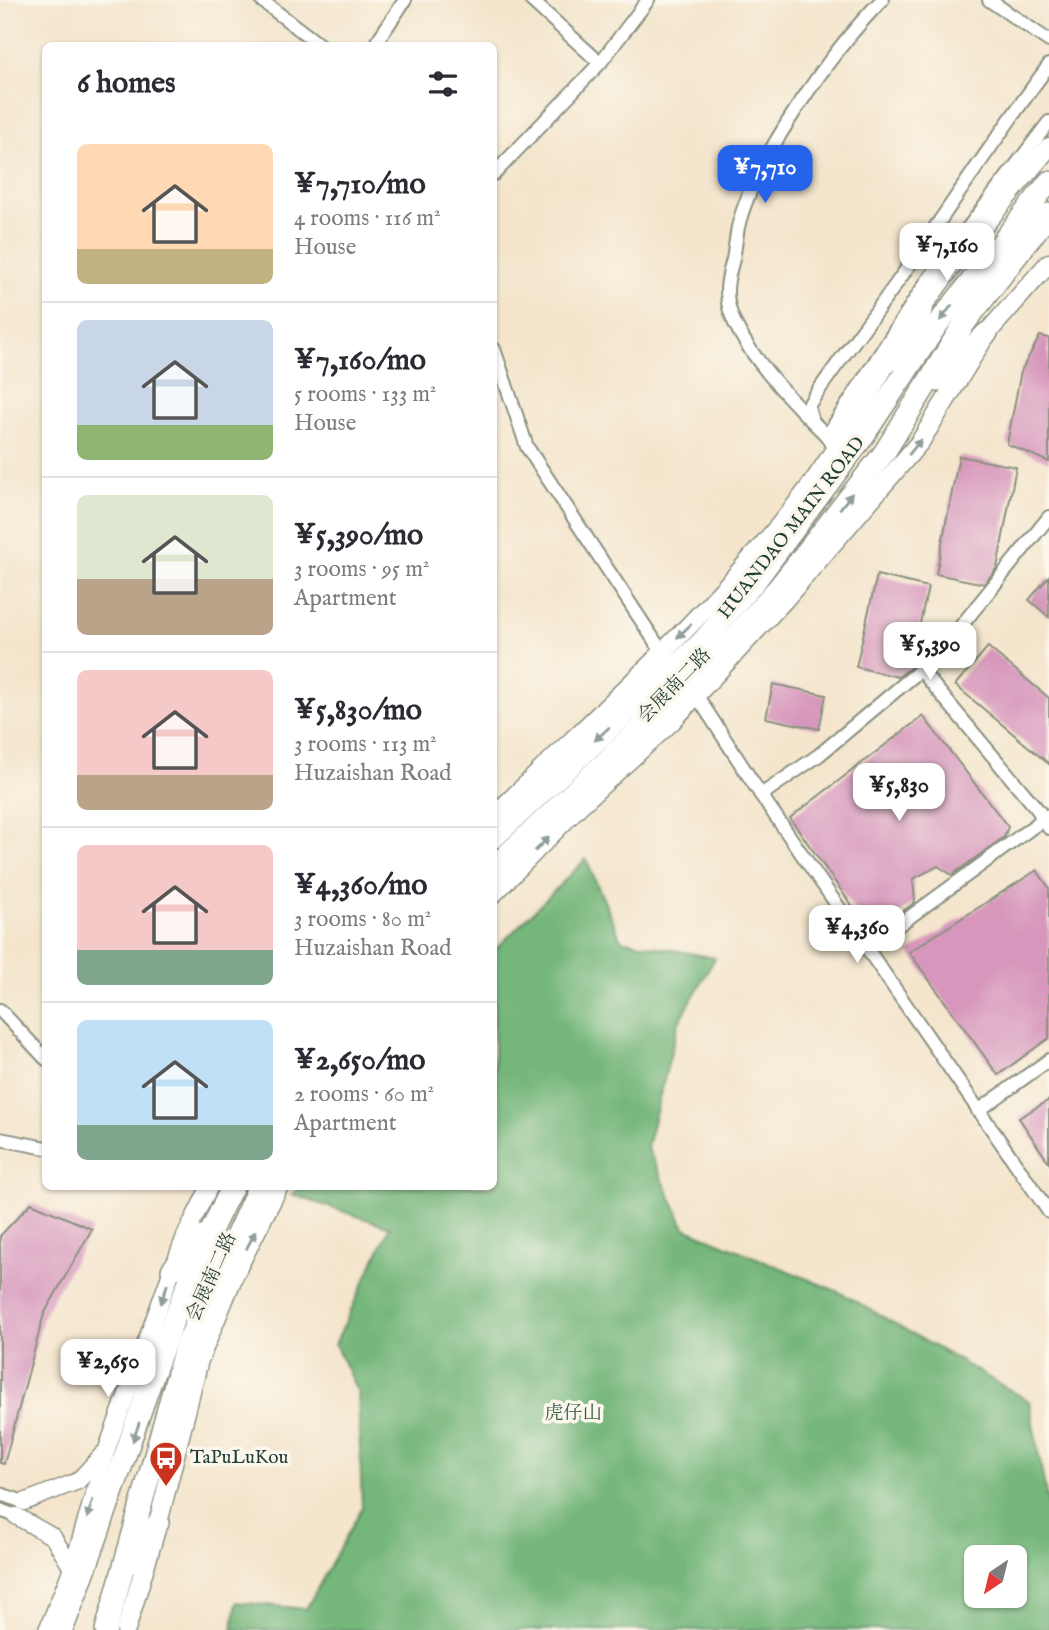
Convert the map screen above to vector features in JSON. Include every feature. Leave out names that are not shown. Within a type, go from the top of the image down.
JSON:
[{"type":"highway","name":"HUANDAO MAIN ROAD","points":[[497,834],[703,640],[760,575],[889,397],[936,325],[1049,182]]},
{"type":"highway","name":"HUANDAO MAIN ROAD","points":[[497,864],[716,657],[779,587],[876,464],[964,324],[1049,214]]},
{"type":"highway","points":[[889,397],[923,306]]},
{"type":"highway","points":[[912,407],[987,333]]},
{"type":"highway","points":[[62,1630],[96,1546],[187,1288],[231,1190]]},
{"type":"highway","points":[[106,1630],[185,1348],[205,1299],[257,1190]]},
{"type":"highway","points":[[172,1270],[218,1216]]},
{"type":"highway","points":[[121,1579],[158,1523]]},
{"type":"main road","points":[[497,813],[716,600],[800,500],[831,443],[923,306],[1001,203],[1049,148]]},
{"type":"main road","name":"会展南二路","points":[[497,889],[580,805],[697,696],[920,442],[987,333],[1049,263]]},
{"type":"main road","points":[[47,1630],[72,1568],[108,1446],[172,1270],[208,1190]]},
{"type":"main road","name":"会展南二路","points":[[126,1630],[158,1523],[199,1360],[234,1273],[277,1190]]},
{"type":"main road","points":[[72,1568],[53,1536],[20,1509],[78,1481],[93,1469],[108,1446]]},
{"type":"street","points":[[261,0],[316,42]]},
{"type":"street","points":[[377,42],[405,0]]},
{"type":"street","points":[[531,0],[600,63]]},
{"type":"street","points":[[497,171],[600,63],[648,0]]},
{"type":"street","points":[[882,0],[849,36],[772,149],[738,226],[726,283],[730,312],[746,341],[787,396],[831,443],[925,284],[1049,122]]},
{"type":"street","points":[[989,0],[1049,41]]},
{"type":"street","points":[[812,421],[808,406],[842,353],[883,302],[973,168],[1049,65]]},
{"type":"street","points":[[497,358],[527,447],[662,652]]},
{"type":"street","points":[[761,795],[819,755],[936,657],[1049,517]]},
{"type":"street","points":[[866,949],[1047,821],[919,669]]},
{"type":"street","points":[[697,696],[866,949],[1049,1212]]},
{"type":"street","points":[[0,1010],[42,1055]]},
{"type":"street","points":[[978,1111],[1049,1060]]},
{"type":"street","points":[[0,1139],[42,1147]]},
{"type":"street","points":[[0,1494],[20,1509]]},
{"type":"street","points":[[0,1510],[20,1509]]},
{"type":"green space","name":"虎仔山","points":[[586,859],[621,940],[715,958],[678,1024],[647,1147],[685,1228],[841,1293],[1029,1401],[1049,1511],[1049,1630],[232,1630],[237,1602],[306,1609],[362,1508],[358,1393],[335,1344],[390,1227],[293,1195],[296,1190],[497,1190],[497,948]]},
{"type":"building","points":[[1040,336],[1049,338],[1049,462],[1007,444],[1021,371]]},
{"type":"building","points":[[959,456],[1016,467],[997,568],[984,584],[936,574]]},
{"type":"building","points":[[877,575],[928,587],[910,668],[898,677],[856,667]]},
{"type":"building","points":[[1049,576],[1049,617],[1029,600]]},
{"type":"building","points":[[988,647],[1049,698],[1049,764],[955,685]]},
{"type":"building","points":[[773,684],[826,695],[819,729],[766,718]]},
{"type":"building","points":[[923,716],[1008,827],[1004,837],[952,875],[938,866],[913,879],[915,902],[872,934],[790,818]]},
{"type":"building","points":[[1037,870],[1049,888],[1049,1038],[998,1075],[909,952]]},
{"type":"building","points":[[1049,1100],[1049,1163],[1019,1118]]},
{"type":"building","points":[[31,1203],[92,1229],[44,1314],[4,1464],[0,1463],[0,1236]]},
{"type":"place","name":"TaPuLuKou","points":[[166,1488]]}]
